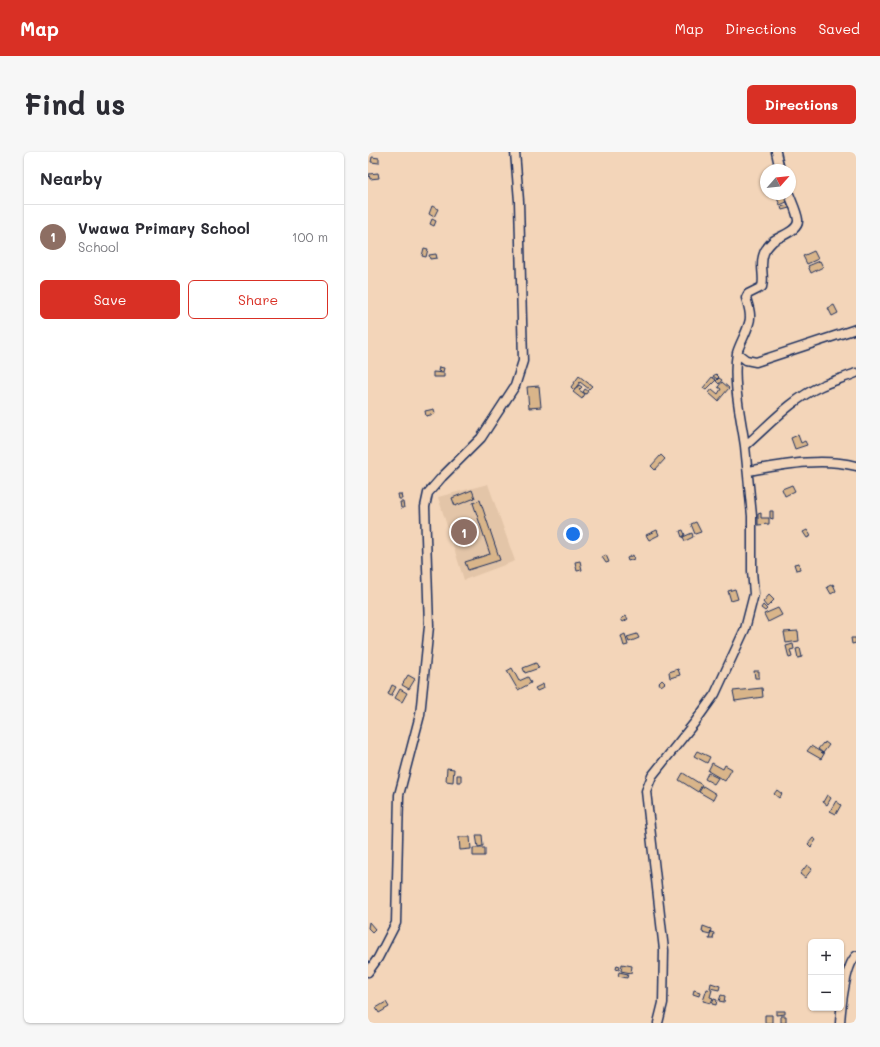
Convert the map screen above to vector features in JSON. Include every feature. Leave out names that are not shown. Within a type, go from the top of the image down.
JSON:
[{"type":"street","points":[[368,972],[378,958],[396,923],[399,795],[420,715],[429,626],[425,507],[428,493],[481,438],[516,386],[523,361],[519,201],[515,152]]},
{"type":"street","points":[[776,152],[779,164]]},
{"type":"street","points":[[658,1023],[663,1003],[664,950],[646,791],[652,776],[715,694],[745,629],[754,594],[752,516],[735,365],[741,342],[750,322],[750,313],[746,298],[748,294],[762,287],[761,263],[764,253],[772,242],[797,226],[798,221],[791,200]]},
{"type":"street","points":[[737,354],[746,360],[756,362],[856,329]]},
{"type":"street","points":[[745,446],[773,420],[805,395],[820,386],[856,373]]},
{"type":"street","points":[[748,470],[785,464],[810,462],[841,462],[856,466]]},
{"type":"street","points":[[840,1023],[845,986],[851,964],[856,956]]},
{"type":"shaded area","points":[[488,484],[515,561],[464,580],[438,497]]},
{"type":"building","points":[[372,157],[379,158],[379,163],[371,162]]},
{"type":"building","points":[[378,173],[379,178],[370,179],[369,174]]},
{"type":"building","points":[[778,200],[789,200],[789,201],[780,205]]},
{"type":"building","points":[[791,202],[793,207],[782,210],[781,207],[788,205],[787,203]]},
{"type":"building","points":[[432,206],[438,209],[434,217],[429,214]]},
{"type":"building","points":[[432,219],[436,221],[434,226],[430,224]]},
{"type":"building","points":[[424,248],[428,249],[426,257],[422,256]]},
{"type":"building","points":[[814,251],[818,259],[807,264],[803,256]]},
{"type":"building","points":[[436,254],[437,258],[430,259],[429,255]]},
{"type":"building","points":[[820,261],[823,267],[811,273],[808,266]]},
{"type":"building","points":[[834,305],[838,313],[832,316],[828,308]]},
{"type":"building","points":[[439,367],[444,368],[443,372],[438,371]]},
{"type":"building","points":[[433,372],[444,373],[444,377],[433,377]]},
{"type":"building","points":[[716,374],[719,377],[717,379],[713,376]]},
{"type":"building","points":[[579,376],[592,386],[589,389],[580,382],[574,390],[571,387]]},
{"type":"building","points":[[712,377],[716,380],[706,390],[703,388]]},
{"type":"building","points":[[719,378],[722,380],[719,384],[716,381]]},
{"type":"building","points":[[722,382],[729,388],[718,401],[709,393],[712,389],[718,394],[721,389],[718,387]]},
{"type":"building","points":[[579,385],[582,387],[579,390],[585,394],[582,399],[573,392]]},
{"type":"building","points":[[539,386],[541,407],[529,408],[527,387]]},
{"type":"building","points":[[585,389],[588,391],[586,394],[583,392]]},
{"type":"building","points":[[434,409],[435,414],[426,416],[425,411]]},
{"type":"building","points":[[798,435],[801,443],[805,441],[807,445],[795,449],[791,438]]},
{"type":"building","points":[[661,455],[665,459],[655,470],[651,466]]},
{"type":"building","points":[[792,485],[795,491],[785,496],[782,489]]},
{"type":"building","points":[[472,490],[475,498],[455,506],[452,498]]},
{"type":"building","points":[[398,494],[401,494],[402,499],[399,499]]},
{"type":"building","points":[[480,500],[500,560],[468,570],[465,562],[490,554],[473,503]]},
{"type":"building","points":[[400,502],[403,502],[404,508],[401,508]]},
{"type":"building","points":[[770,511],[773,511],[773,519],[770,518]]},
{"type":"building","points":[[761,513],[761,518],[769,518],[769,524],[758,525],[758,514]]},
{"type":"building","points":[[696,522],[701,532],[695,534],[691,524]]},
{"type":"building","points":[[657,530],[659,535],[649,540],[646,535]]},
{"type":"building","points":[[683,530],[685,535],[682,537],[680,531]]},
{"type":"building","points":[[807,530],[811,536],[807,538],[803,532]]},
{"type":"building","points":[[692,533],[693,537],[685,541],[683,537]]},
{"type":"building","points":[[606,555],[609,562],[606,563],[602,557]]},
{"type":"building","points":[[633,555],[634,559],[628,561],[627,558]]},
{"type":"building","points":[[580,561],[582,570],[577,571],[575,562]]},
{"type":"building","points":[[799,563],[800,569],[796,570],[794,564]]},
{"type":"building","points":[[833,584],[836,591],[831,594],[827,587]]},
{"type":"building","points":[[735,589],[738,599],[731,601],[728,591]]},
{"type":"building","points":[[769,595],[774,600],[767,607],[763,602]]},
{"type":"building","points":[[763,605],[767,609],[765,611],[761,608]]},
{"type":"building","points":[[778,608],[782,615],[768,622],[764,614]]},
{"type":"building","points":[[626,616],[628,619],[623,622],[621,619]]},
{"type":"building","points":[[798,631],[799,641],[786,643],[784,632]]},
{"type":"building","points":[[625,634],[628,645],[624,646],[621,636]]},
{"type":"building","points":[[637,634],[639,638],[629,642],[627,637]]},
{"type":"building","points":[[851,638],[856,638],[856,643],[852,644]]},
{"type":"building","points":[[793,644],[794,649],[790,650],[792,657],[789,658],[786,646]]},
{"type":"building","points":[[800,648],[802,657],[798,658],[796,649]]},
{"type":"building","points":[[536,663],[539,668],[525,673],[523,668]]},
{"type":"building","points":[[512,668],[519,681],[528,677],[531,683],[518,690],[507,671]]},
{"type":"building","points":[[678,669],[680,675],[670,678],[669,672]]},
{"type":"building","points":[[754,671],[759,671],[759,678],[755,678]]},
{"type":"building","points":[[408,675],[415,679],[409,689],[402,685]]},
{"type":"building","points":[[662,680],[665,683],[661,686],[659,683]]},
{"type":"building","points":[[543,684],[544,688],[537,691],[535,688]]},
{"type":"building","points":[[392,685],[396,687],[391,696],[388,694]]},
{"type":"building","points":[[762,688],[763,697],[735,701],[733,691]]},
{"type":"building","points":[[400,689],[407,693],[402,702],[395,698]]},
{"type":"building","points":[[825,742],[829,745],[823,753],[818,749]]},
{"type":"building","points":[[811,746],[824,754],[821,759],[807,751]]},
{"type":"building","points":[[697,751],[710,757],[707,763],[694,756]]},
{"type":"building","points":[[712,763],[723,769],[725,765],[732,769],[725,781],[708,771]]},
{"type":"building","points":[[447,768],[454,769],[453,782],[446,781]]},
{"type":"building","points":[[683,773],[702,785],[698,792],[679,780]]},
{"type":"building","points":[[708,773],[718,778],[714,784],[705,779]]},
{"type":"building","points":[[457,775],[461,775],[461,782],[457,782]]},
{"type":"building","points":[[703,786],[716,794],[713,800],[699,792]]},
{"type":"building","points":[[777,790],[782,794],[779,798],[774,794]]},
{"type":"building","points":[[827,795],[831,798],[827,805],[823,802]]},
{"type":"building","points":[[836,801],[841,805],[836,814],[830,811]]},
{"type":"building","points":[[476,835],[482,835],[483,846],[478,847]]},
{"type":"building","points":[[459,837],[470,837],[471,849],[460,850]]},
{"type":"building","points":[[813,838],[816,840],[811,847],[808,844]]},
{"type":"building","points":[[473,848],[485,848],[485,856],[473,856]]},
{"type":"building","points":[[807,865],[812,869],[805,878],[800,874]]},
{"type":"building","points":[[369,922],[375,929],[372,932],[368,928]]},
{"type":"building","points":[[703,926],[711,929],[710,934],[702,932]]},
{"type":"building","points":[[711,932],[714,933],[713,939],[709,939]]},
{"type":"building","points":[[622,964],[632,966],[631,973],[621,971]]},
{"type":"building","points":[[617,965],[620,966],[619,970],[616,969]]},
{"type":"building","points":[[619,972],[628,974],[627,978],[618,976]]},
{"type":"building","points":[[711,983],[720,986],[719,990],[710,988]]},
{"type":"building","points":[[707,989],[712,990],[710,997],[713,998],[711,1003],[703,1001]]},
{"type":"building","points":[[694,990],[700,992],[699,996],[693,994]]},
{"type":"building","points":[[721,995],[725,996],[724,1002],[719,1001]]},
{"type":"building","points":[[714,999],[717,1000],[716,1005],[712,1004]]},
{"type":"building","points":[[386,1002],[389,1007],[379,1013],[376,1008]]},
{"type":"building","points":[[776,1011],[785,1011],[785,1014],[776,1015]]},
{"type":"building","points":[[765,1015],[772,1015],[772,1023],[765,1023]]},
{"type":"building","points":[[781,1016],[786,1016],[786,1023],[781,1023]]},
{"type":"place","name":"Vwawa Primary School","points":[[464,532]]}]
